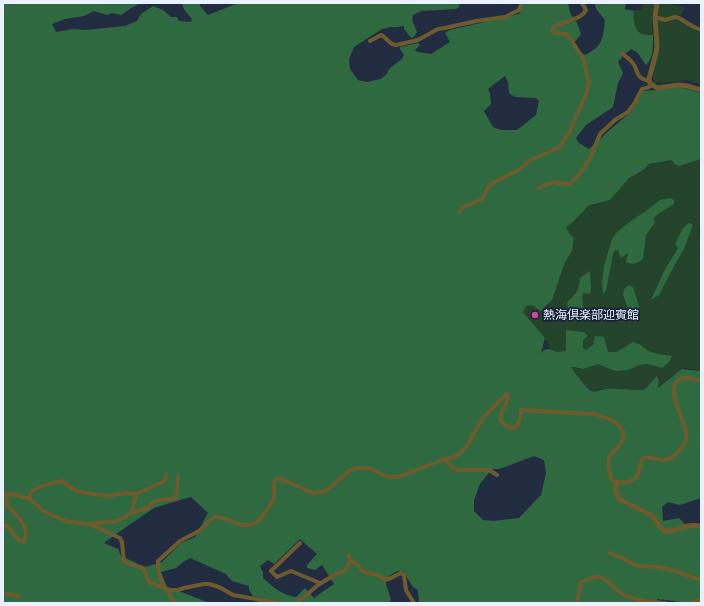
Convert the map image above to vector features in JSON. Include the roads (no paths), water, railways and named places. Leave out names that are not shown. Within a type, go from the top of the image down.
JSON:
[{"type":"street","points":[[370,41],[381,35],[383,35],[393,45],[418,40],[438,29],[505,17],[519,10],[522,3]]},
{"type":"street","points":[[460,212],[462,208],[482,199],[490,184],[520,169],[530,160],[560,147],[569,133],[586,94],[589,82],[584,60],[570,38],[566,34],[555,33],[552,29],[554,26],[575,19],[584,13],[586,10],[582,3]]},
{"type":"street","points":[[651,83],[649,79],[650,72],[657,46],[655,17],[657,3]]},
{"type":"street","points":[[655,17],[665,20],[675,17],[679,18],[701,30]]},
{"type":"street","points":[[622,53],[633,63],[642,79],[651,83],[657,88],[683,85],[701,90]]},
{"type":"street","points":[[538,188],[553,182],[569,184],[574,180],[590,158],[600,134],[615,120],[628,112],[642,89],[649,87],[651,83]]},
{"type":"street","points":[[175,603],[164,588],[158,562],[180,541],[199,531],[214,517],[225,518],[245,525],[258,521],[273,501],[274,482],[277,479],[281,479],[313,493],[322,492],[326,491],[348,471],[355,468],[372,469],[390,477],[398,477],[454,457],[469,444],[478,424],[506,394],[508,399],[501,414],[501,419],[503,424],[511,428],[515,428],[518,425],[521,410],[594,414],[602,416],[618,424],[622,428],[624,437],[622,442],[610,456],[610,478],[616,482],[630,482],[638,475],[641,462],[644,459],[667,459],[681,449],[685,443],[686,432],[674,397],[674,386],[683,378],[701,380]]},
{"type":"street","points":[[445,459],[458,470],[486,470],[497,475]]},
{"type":"street","points":[[30,499],[31,492],[33,490],[62,481],[76,491],[107,496],[125,493],[136,494],[165,481],[166,475]]},
{"type":"street","points":[[3,524],[10,528],[18,540],[24,542],[26,529],[24,523],[7,505],[5,495],[12,494],[30,499],[43,511],[68,522],[89,524],[117,520],[147,508],[158,500],[175,499],[178,477]]},
{"type":"street","points":[[616,482],[615,492],[619,499],[651,515],[663,530],[672,531],[691,525],[701,526]]},
{"type":"street","points":[[132,513],[136,494]]},
{"type":"street","points":[[89,524],[120,538],[122,542],[124,562],[143,568],[148,580],[151,583],[170,590],[178,590],[209,584],[219,587],[233,595],[279,603]]},
{"type":"street","points":[[300,543],[271,571],[277,577],[291,571],[320,584]]},
{"type":"street","points":[[610,553],[638,566],[668,569],[701,580]]},
{"type":"street","points":[[348,555],[363,572],[378,575],[386,580],[403,573],[406,590],[414,603]]},
{"type":"street","points":[[297,603],[320,584],[346,569],[351,560]]},
{"type":"street","points":[[577,603],[581,582],[599,577],[604,578],[624,595],[634,599],[665,603]]},
{"type":"street","points":[[3,593],[18,596]]},
{"type":"street","points":[[691,603],[701,600]]},
{"type":"place","name":"熱海倶楽部迎賓館","points":[[535,315]]}]
